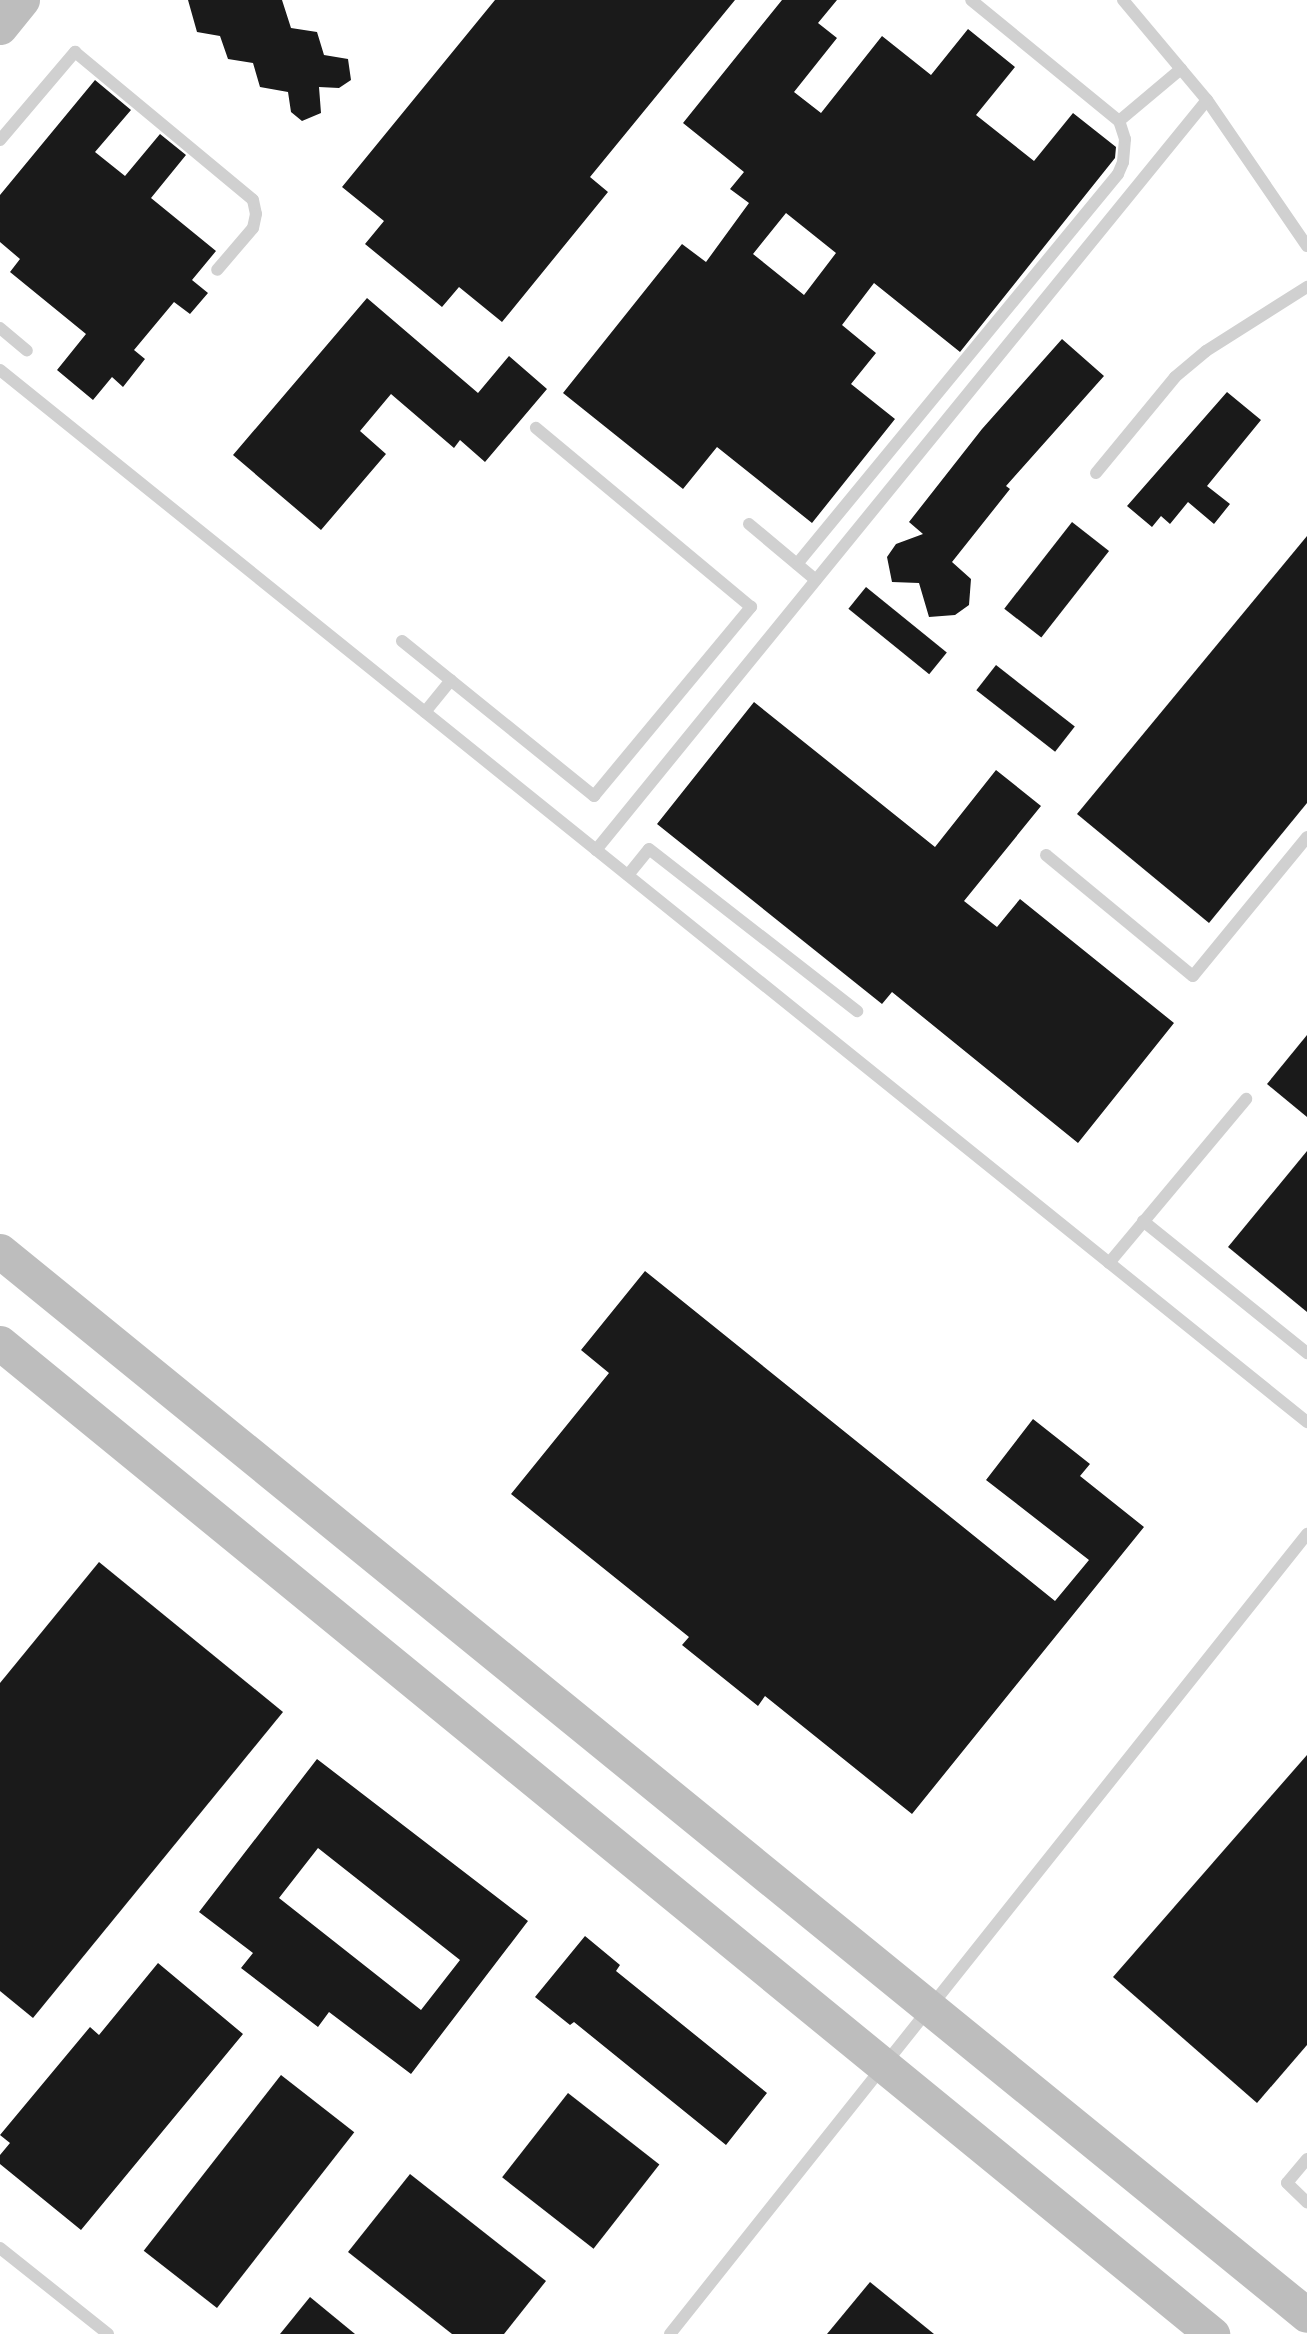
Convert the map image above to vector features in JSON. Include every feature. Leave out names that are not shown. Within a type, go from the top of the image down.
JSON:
[{"type":"street","points":[[0,27],[22,0]]},
{"type":"street","points":[[0,1251],[1307,2315]]},
{"type":"street","points":[[0,1343],[1212,2334]]},
{"type":"lane","points":[[797,564],[1118,174],[1125,149],[1119,121],[971,0]]},
{"type":"lane","points":[[1123,0],[1207,100],[1307,246]]},
{"type":"lane","points":[[0,140],[75,52],[253,200],[257,214],[253,228],[217,270]]},
{"type":"lane","points":[[1119,121],[1181,69]]},
{"type":"lane","points":[[596,850],[1207,100]]},
{"type":"lane","points":[[1096,473],[1175,377],[1206,351],[1307,287]]},
{"type":"lane","points":[[0,328],[27,351]]},
{"type":"lane","points":[[0,370],[1307,1422]]},
{"type":"lane","points":[[402,640],[594,796],[751,607],[536,428]]},
{"type":"lane","points":[[749,524],[816,580]]},
{"type":"lane","points":[[425,712],[451,680]]},
{"type":"lane","points":[[1046,855],[1193,976],[1307,836]]},
{"type":"lane","points":[[628,875],[649,849],[857,1011]]},
{"type":"lane","points":[[1109,1263],[1246,1099]]},
{"type":"lane","points":[[1143,1222],[1307,1353]]},
{"type":"lane","points":[[670,2334],[886,2065],[926,2007],[1307,1534]]},
{"type":"lane","points":[[1307,2159],[1287,2183],[1307,2202]]},
{"type":"lane","points":[[0,2248],[108,2334]]},
{"type":"building","points":[[188,0],[282,0],[291,28],[317,32],[324,55],[348,59],[351,80],[339,88],[319,87],[321,113],[302,121],[291,112],[288,92],[260,87],[253,63],[228,59],[220,36],[197,32]]},
{"type":"building","points":[[495,0],[735,0],[590,177],[608,192],[502,322],[459,287],[442,307],[365,244],[384,221],[342,187]]},
{"type":"building","points":[[782,0],[837,0],[818,23],[837,38],[794,92],[821,113],[882,36],[931,75],[968,29],[1015,67],[976,115],[1034,161],[1073,113],[1116,147],[1115,158],[960,352],[874,283],[842,325],[876,353],[851,384],[895,419],[812,523],[717,447],[683,489],[563,393],[682,244],[706,262],[749,203],[730,189],[744,172],[683,123]],"holes":[[[786,213],[836,253],[804,295],[753,254]]]},
{"type":"building","points":[[95,80],[131,110],[95,152],[125,176],[160,134],[186,155],[151,198],[216,251],[192,280],[208,293],[190,314],[174,302],[134,350],[145,359],[123,387],[112,377],[93,400],[57,370],[86,334],[10,272],[20,259],[0,242],[0,195]]},
{"type":"building","points":[[367,298],[478,393],[509,356],[547,389],[485,462],[460,440],[454,448],[391,394],[360,431],[386,454],[321,530],[233,455]]},
{"type":"building","points":[[1062,339],[1104,376],[1006,486],[1010,489],[952,562],[971,579],[969,605],[955,615],[929,617],[919,583],[892,582],[887,557],[896,544],[923,534],[909,522],[982,429]]},
{"type":"building","points":[[1227,392],[1261,420],[1207,486],[1230,504],[1214,524],[1188,502],[1170,524],[1161,516],[1152,527],[1127,506]]},
{"type":"building","points":[[1072,522],[1109,551],[1041,638],[1004,609]]},
{"type":"building","points":[[1307,536],[1307,803],[1209,923],[1077,814]]},
{"type":"building","points":[[866,587],[947,652],[929,674],[848,609]]},
{"type":"building","points":[[996,665],[1075,727],[1055,752],[976,690]]},
{"type":"building","points":[[754,702],[935,847],[996,770],[1041,806],[964,901],[997,927],[1020,899],[1174,1023],[1078,1143],[892,992],[882,1004],[657,824]]},
{"type":"building","points":[[1307,1035],[1307,1117],[1267,1084]]},
{"type":"building","points":[[1307,1151],[1307,1312],[1228,1247]]},
{"type":"building","points":[[645,1271],[1055,1601],[1089,1560],[986,1480],[1033,1419],[1090,1464],[1080,1476],[1144,1527],[912,1814],[765,1696],[758,1706],[682,1645],[689,1637],[511,1494],[609,1373],[581,1350]]},
{"type":"building","points":[[99,1562],[283,1712],[33,2018],[0,1991],[0,1683]]},
{"type":"building","points":[[1307,1755],[1307,2045],[1257,2103],[1113,1977]]},
{"type":"building","points":[[317,1759],[528,1921],[411,2074],[329,2012],[318,2027],[241,1968],[253,1953],[199,1912]],"holes":[[[318,1848],[460,1960],[421,2010],[279,1898]]]},
{"type":"building","points":[[585,1936],[620,1965],[616,1971],[767,2093],[726,2145],[574,2022],[570,2025],[535,1997]]},
{"type":"building","points":[[158,1963],[243,2034],[81,2230],[0,2164],[0,2155],[10,2143],[0,2135],[90,2027],[99,2035]]},
{"type":"building","points":[[281,2075],[354,2132],[217,2308],[144,2251]]},
{"type":"building","points":[[568,2093],[659,2164],[594,2249],[502,2177]]},
{"type":"building","points":[[410,2174],[546,2281],[504,2334],[452,2334],[348,2252]]},
{"type":"building","points":[[870,2282],[934,2334],[827,2334]]},
{"type":"building","points":[[310,2297],[355,2334],[280,2334]]}]
